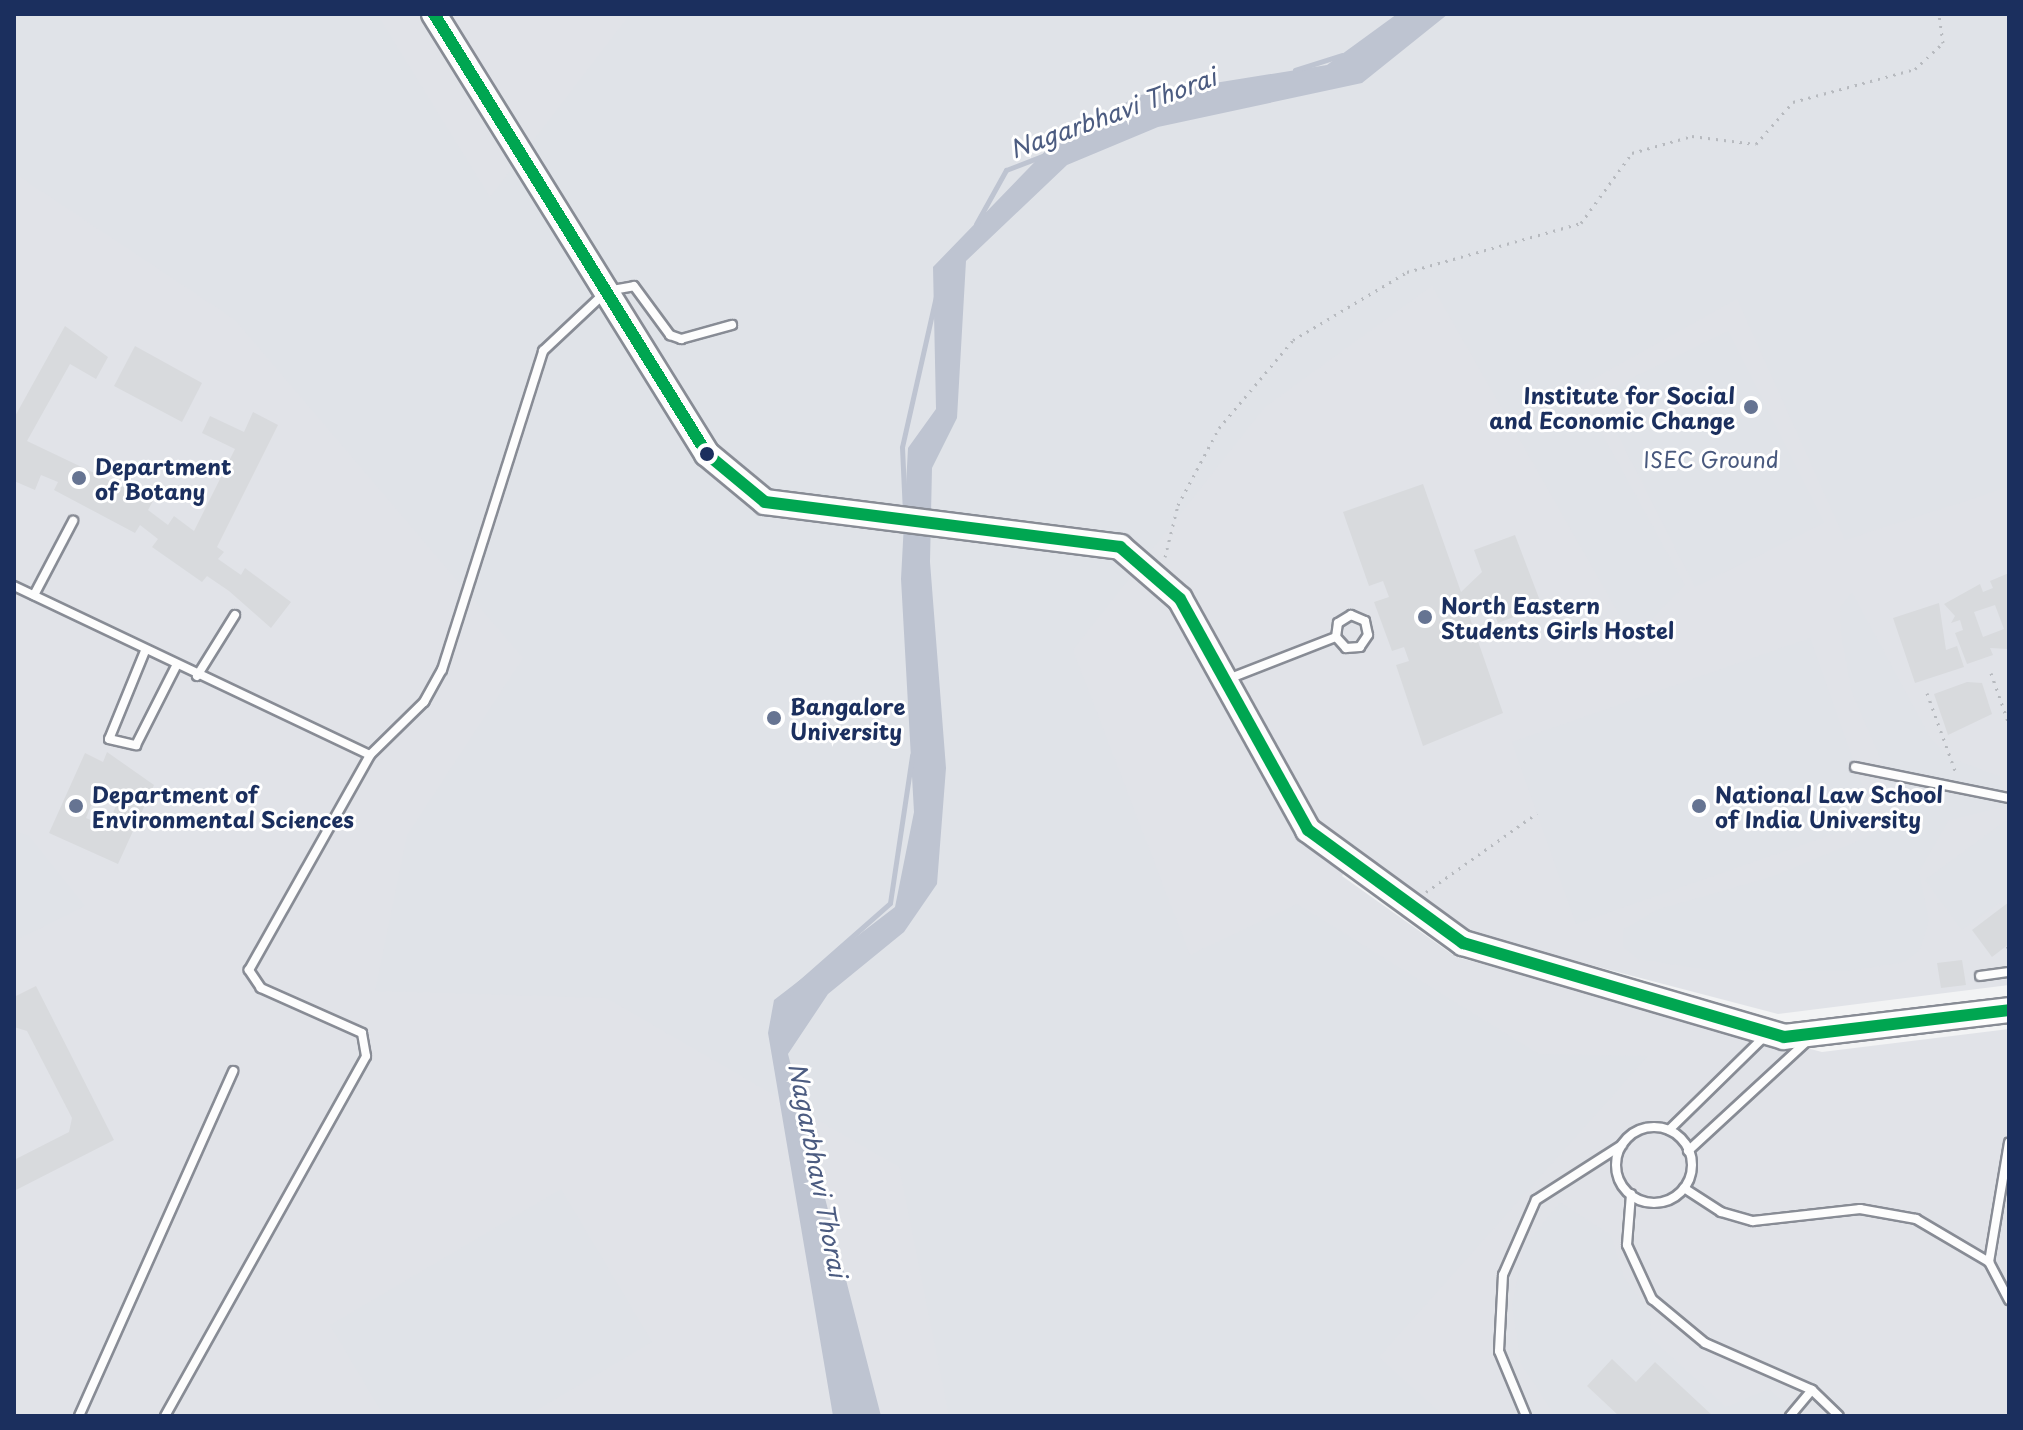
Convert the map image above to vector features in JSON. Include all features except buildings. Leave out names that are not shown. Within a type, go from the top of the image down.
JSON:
[{"type":"main road","points":[[434,14],[707,454],[765,502],[1120,547],[1180,599],[1228,679],[1308,830],[1463,943],[1769,1032],[1816,1033],[2009,1010]]},
{"type":"lane","points":[[165,1416],[366,1056],[362,1033],[261,988],[249,970],[370,755],[424,702],[442,670],[543,351],[607,291],[634,286],[670,335],[681,339],[732,325]]},
{"type":"lane","points":[[34,595],[73,521]]},
{"type":"lane","points":[[14,586],[197,676],[370,755]]},
{"type":"lane","points":[[197,676],[235,615]]},
{"type":"lane","points":[[1351,615],[1365,621],[1368,635],[1360,647],[1346,648],[1336,637],[1338,623],[1351,615]]},
{"type":"lane","points":[[1228,679],[1336,637]]},
{"type":"lane","points":[[145,651],[109,739],[136,745],[176,666]]},
{"type":"lane","points":[[1855,767],[1962,792],[2009,798]]},
{"type":"lane","points":[[1980,976],[2009,972]]},
{"type":"lane","points":[[1669,1130],[1769,1032]]},
{"type":"lane","points":[[1684,1188],[1688,1151],[1816,1033]]},
{"type":"lane","points":[[79,1416],[233,1071]]},
{"type":"lane","points":[[1526,1416],[1499,1351],[1503,1275],[1536,1200],[1646,1128],[1669,1130],[1688,1151]]},
{"type":"lane","points":[[1989,1262],[2009,1143]]},
{"type":"lane","points":[[1622,1145],[1617,1174],[1631,1194],[1654,1203],[1684,1188]]},
{"type":"lane","points":[[1684,1188],[1721,1212],[1753,1221],[1841,1210],[1896,1213],[1946,1231],[1989,1262],[2009,1300]]},
{"type":"lane","points":[[1631,1194],[1627,1245],[1652,1299],[1728,1358],[1812,1390],[1839,1416]]},
{"type":"lane","points":[[1790,1416],[1812,1390]]},
{"type":"path","points":[[1159,580],[1178,505],[1219,428],[1293,340],[1407,272],[1581,223],[1632,153],[1692,136],[1756,144],[1793,102],[1915,69],[1943,43],[1939,14]]},
{"type":"path","points":[[1991,673],[2009,724]]},
{"type":"path","points":[[1927,693],[1962,792]]},
{"type":"path","points":[[1413,907],[1442,874],[1537,813]]},
{"type":"shaded area","name":"Bangalore University","points":[[14,14],[2009,14],[2009,985],[1778,1014],[1472,934],[1358,852],[1342,876],[1456,957],[1822,1052],[2009,1029],[2009,1416],[14,1416]]},
{"type":"green space","points":[[14,14],[377,14],[490,197],[630,14],[2009,14],[2009,487],[1845,540],[1737,299],[1577,388],[1685,585],[1633,639],[1432,286],[1265,407],[1073,650],[1190,955],[1297,904],[1539,1054],[1648,1056],[1379,1357],[1444,1416],[949,1416],[899,1167],[606,998],[375,991],[407,835],[523,658],[235,320],[14,173]]},
{"type":"green space","name":"ISEC Ground","points":[[1728,331],[1824,523],[1695,587],[1598,395]]},
{"type":"green space","points":[[1852,592],[1930,737],[1952,759],[2000,776],[2009,805],[1949,820],[1919,872],[1929,920],[1920,950],[1905,962],[1848,971],[1709,970],[1638,959],[1623,947],[1623,930],[1656,910],[1774,876],[1870,836],[1888,805],[1884,767],[1852,693],[1841,635],[1840,607]]},
{"type":"green space","points":[[1810,638],[1874,820],[1576,924],[1512,742]]},
{"type":"green space","points":[[2005,821],[2009,896],[1962,930],[1925,880]]},
{"type":"green space","points":[[14,831],[29,836],[85,906],[14,941]]},
{"type":"green space","points":[[561,1189],[652,1342],[527,1416],[384,1416],[330,1325]]},
{"type":"green space","points":[[1560,1202],[1611,1235],[1624,1277],[1651,1313],[1650,1337],[1726,1407],[1769,1389],[1787,1405],[1777,1416],[1555,1416],[1521,1364],[1512,1305],[1524,1247]]},
{"type":"water","name":"Nagarbhavi Thorai","points":[[1397,14],[1448,14],[1362,83],[1158,127],[1067,165],[966,261],[957,418],[932,468],[930,562],[946,768],[937,884],[904,932],[828,994],[788,1054],[881,1416],[833,1416],[768,1033],[774,1000],[895,907],[914,812],[901,579],[908,448],[936,409],[933,267],[1056,140],[1140,95],[1327,65]]},
{"type":"waterway","name":"Nagarbhavi Thorai","points":[[1295,70],[1342,55]]},
{"type":"waterway","name":"Nagarbhavi Thorai","points":[[976,224],[1006,170],[1043,156]]},
{"type":"waterway","name":"Nagarbhavi Thorai","points":[[905,513],[902,447],[936,296]]},
{"type":"waterway","name":"Nagarbhavi Thorai","points":[[788,993],[890,903],[912,755]]},
{"type":"transit line","points":[[434,14],[707,454],[765,502],[1120,547],[1180,599],[1308,830],[1463,943],[1784,1037],[2009,1010]]},
{"type":"place","name":"Institute for Social and Economic Change","points":[[1751,407]]},
{"type":"place","name":"Department of Botany","points":[[79,478]]},
{"type":"place","name":"North Eastern Students Girls Hostel","points":[[1425,617]]},
{"type":"place","name":"Bangalore University","points":[[774,718]]},
{"type":"place","name":"Department of Environmental Sciences","points":[[76,806]]},
{"type":"place","name":"National Law School of India University","points":[[1699,806]]}]
